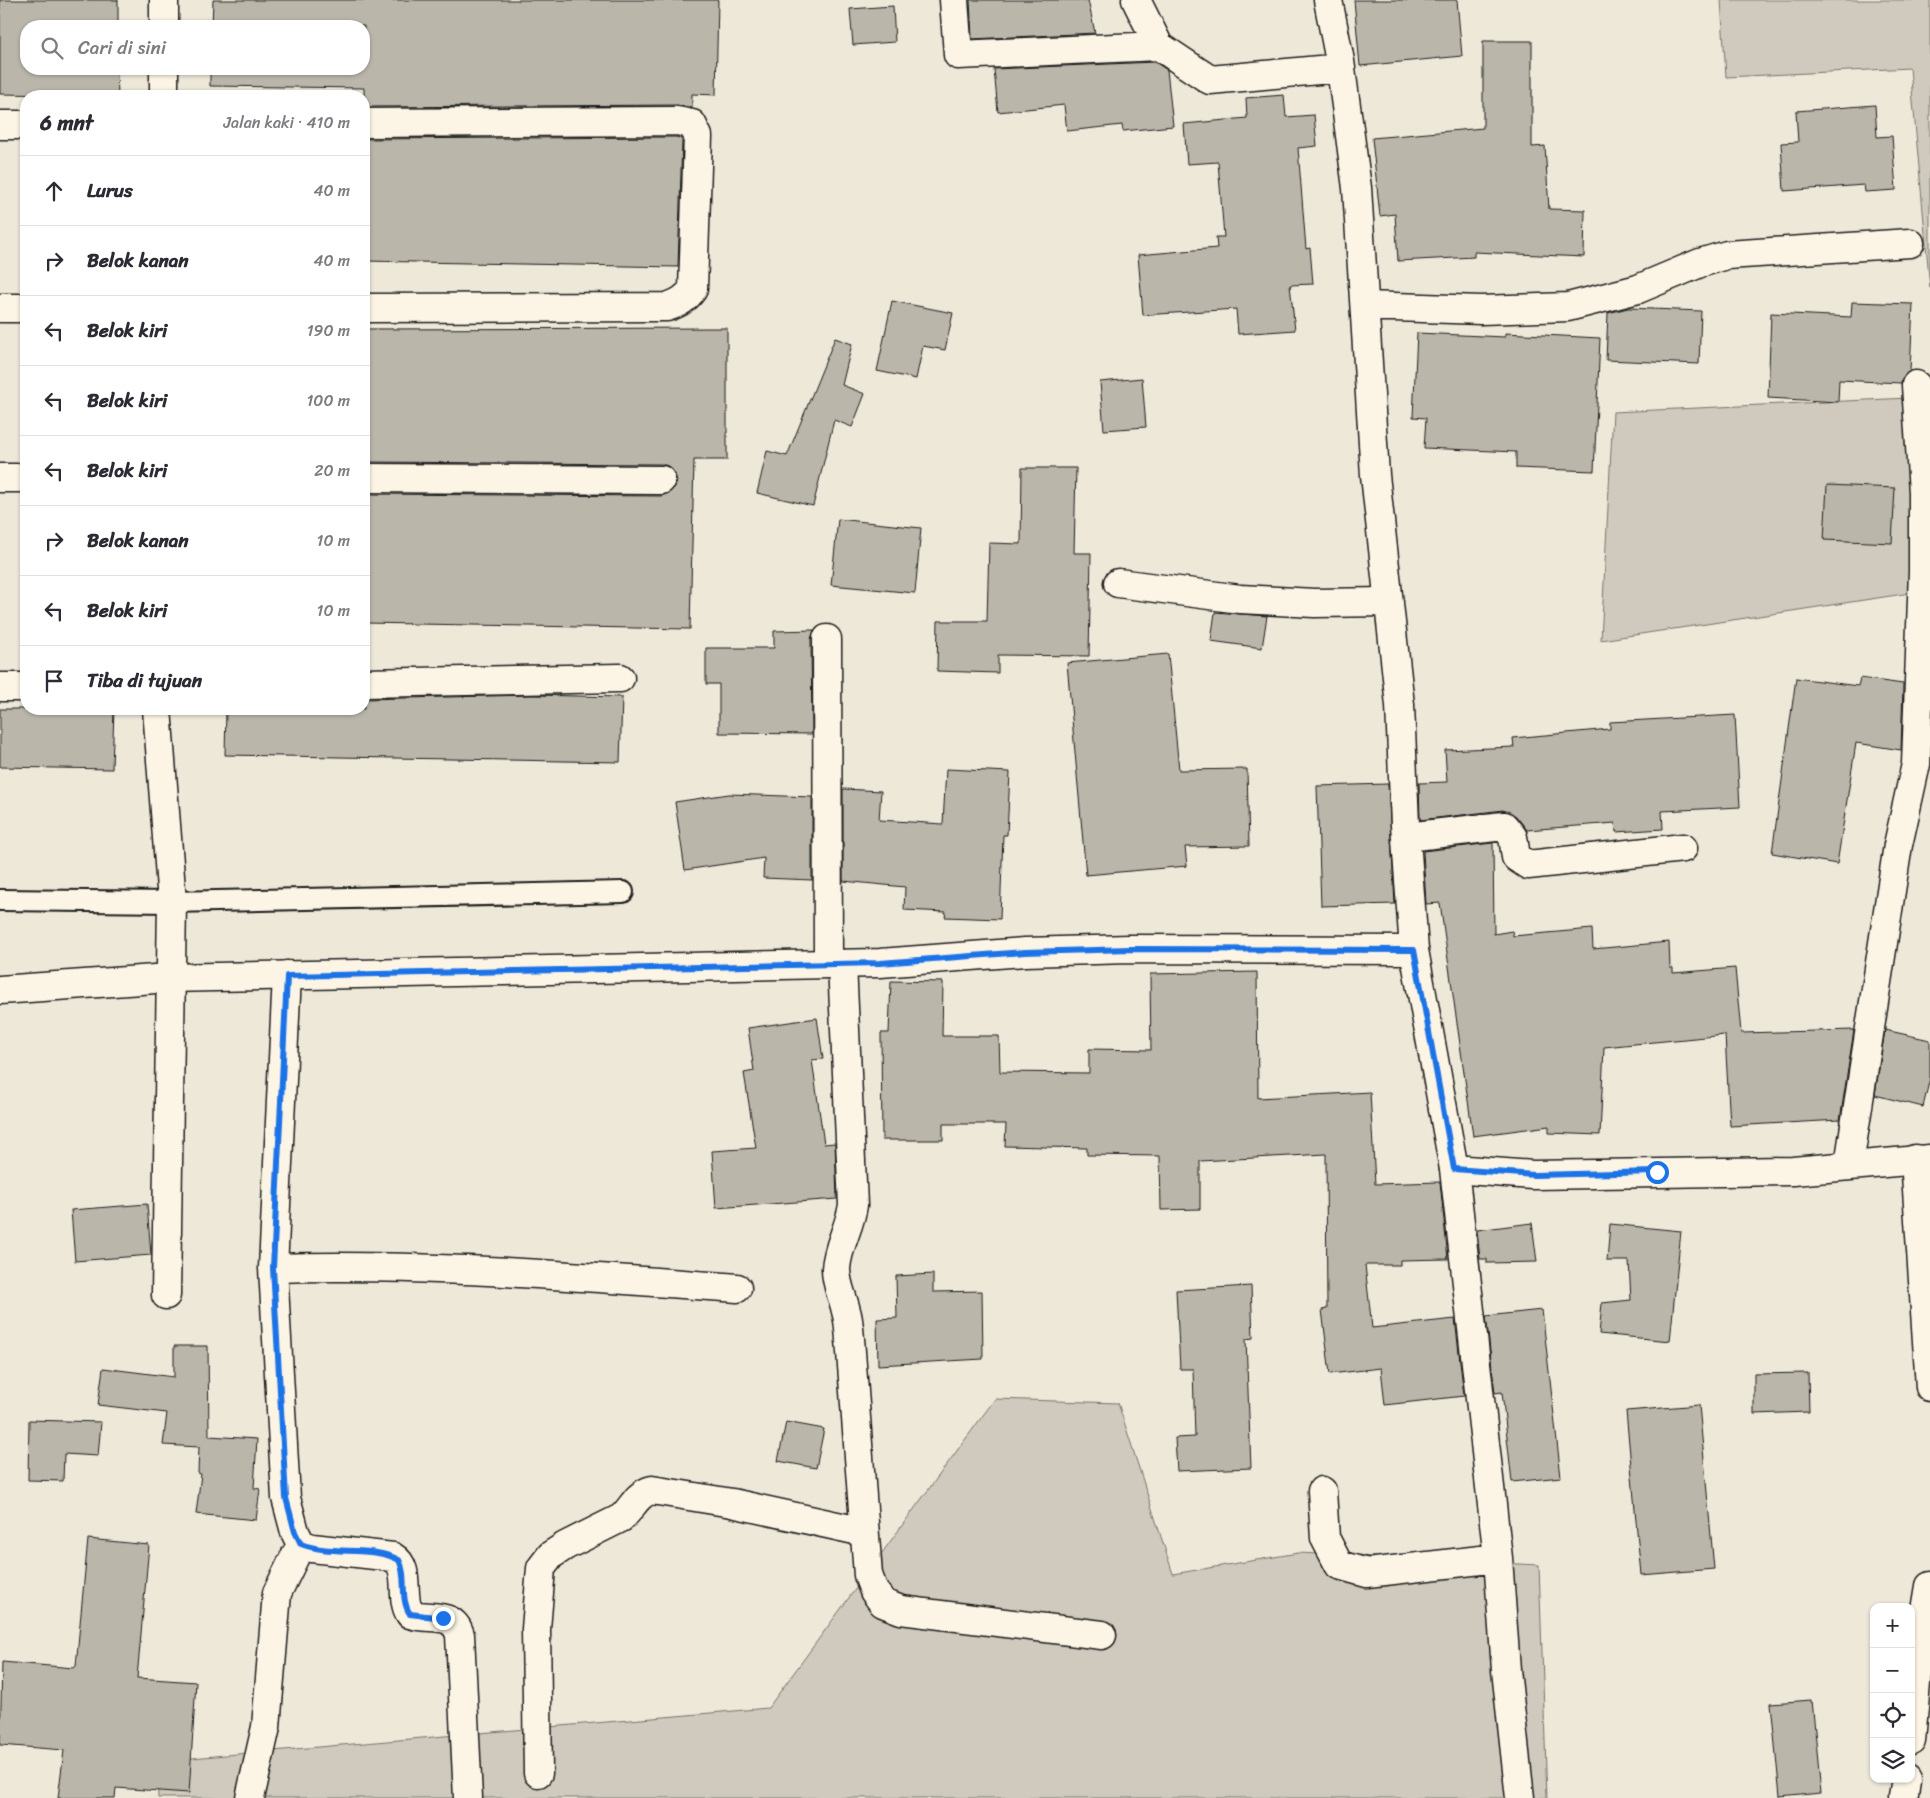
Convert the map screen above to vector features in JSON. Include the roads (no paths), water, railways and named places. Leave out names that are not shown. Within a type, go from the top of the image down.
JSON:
[{"type":"street","points":[[164,0],[164,20]]},
{"type":"street","points":[[954,0],[958,55],[1159,46]]},
{"type":"street","points":[[1136,0],[1159,46],[1210,80],[1341,68]]},
{"type":"street","points":[[1328,0],[1341,68],[1357,188],[1375,475],[1400,706],[1406,837],[1414,950],[1454,1169],[1498,1558],[1506,1670],[1520,1798]]},
{"type":"street","points":[[164,75],[164,90]]},
{"type":"street","points":[[370,123],[676,121],[692,124],[698,136],[693,289],[687,298],[678,303],[668,307],[370,308]]},
{"type":"street","points":[[0,125],[20,125]]},
{"type":"street","points":[[1365,306],[1481,310],[1568,307],[1638,289],[1700,263],[1727,255],[1910,243]]},
{"type":"street","points":[[0,308],[20,308]]},
{"type":"street","points":[[1849,1165],[1898,844],[1916,764],[1923,571],[1923,492],[1916,385]]},
{"type":"street","points":[[0,478],[20,478]]},
{"type":"street","points":[[370,478],[661,480]]},
{"type":"street","points":[[1118,583],[1240,599],[1314,604],[1389,602]]},
{"type":"street","points":[[827,639],[835,964],[853,1205],[851,1220],[838,1254],[836,1270],[838,1286],[846,1311],[850,1339],[868,1575],[874,1591],[883,1603],[900,1610],[1102,1635]]},
{"type":"street","points":[[370,683],[620,678]]},
{"type":"street","points":[[0,687],[20,686]]},
{"type":"street","points":[[157,715],[172,902],[169,978],[166,1295]]},
{"type":"street","points":[[1406,837],[1504,826],[1513,837],[1516,857],[1528,866],[1683,848]]},
{"type":"street","points":[[0,990],[169,978],[880,963],[1025,952],[1130,949],[1414,950]]},
{"type":"street","points":[[287,976],[273,1268],[286,1498],[295,1532],[301,1544],[312,1548],[393,1557],[399,1560],[403,1568],[405,1600],[410,1614],[452,1620],[457,1625],[460,1635],[468,1798]]},
{"type":"street","points":[[1454,1169],[1534,1175],[1793,1171],[1922,1159],[1930,1387]]},
{"type":"street","points":[[273,1268],[367,1266],[550,1274],[737,1288]]},
{"type":"street","points":[[538,1773],[536,1629],[538,1583],[541,1568],[551,1555],[621,1518],[629,1512],[644,1492],[652,1490],[732,1503],[864,1532]]},
{"type":"street","points":[[1322,1491],[1325,1538],[1339,1565],[1367,1573],[1498,1558]]},
{"type":"street","points":[[250,1798],[266,1727],[277,1592],[301,1544]]},
{"type":"street","points":[[1911,1738],[1918,1659],[1930,1586]]},
{"type":"street","points":[[1903,1798],[1905,1783]]},
{"type":"lane","points":[[0,900],[172,902],[623,892]]}]
